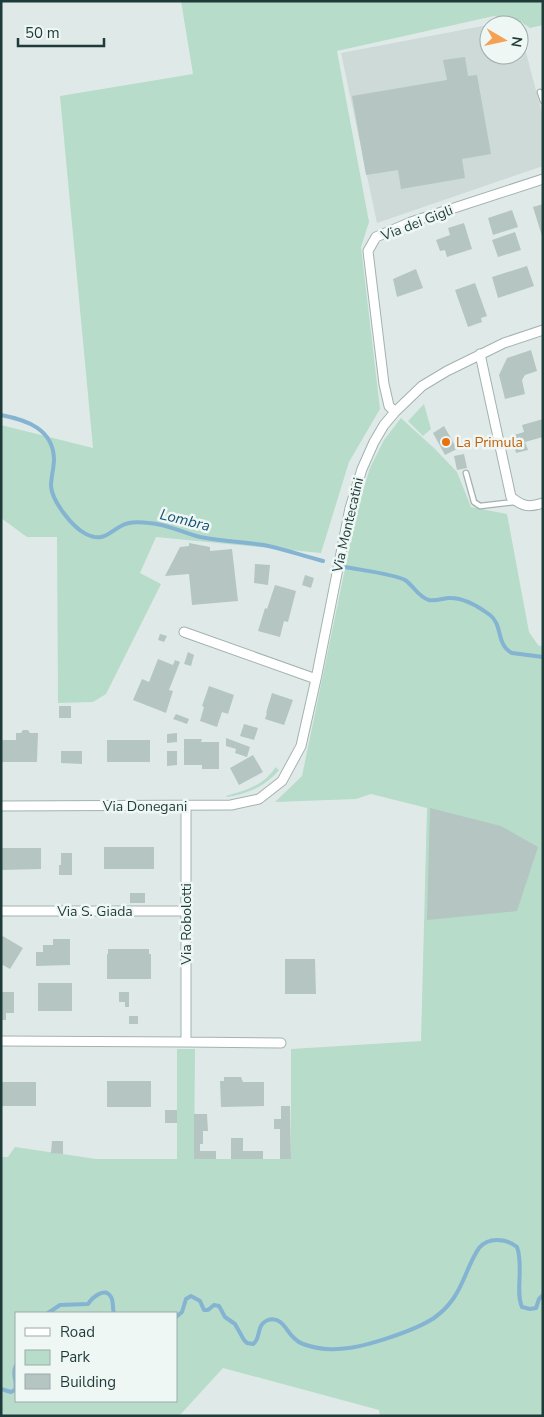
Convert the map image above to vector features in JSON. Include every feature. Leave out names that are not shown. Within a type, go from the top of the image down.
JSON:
[{"type":"street","name":"Via dei Gigli","points":[[394,412],[389,406],[384,384],[368,251],[376,237],[411,222],[543,179]]},
{"type":"street","name":"Via Montecatini","points":[[282,780],[301,746],[350,508],[362,469],[374,442],[394,412],[422,386],[480,354],[504,343],[543,330]]},
{"type":"street","points":[[480,354],[511,497],[520,505],[536,506],[543,503]]},
{"type":"street","points":[[184,632],[316,679]]},
{"type":"street","name":"Via Donegani","points":[[1,806],[231,805],[259,799],[282,780]]},
{"type":"street","name":"Via Robolotti","points":[[186,805],[186,1042]]},
{"type":"street","name":"Via S. Giada","points":[[3,911],[186,911]]},
{"type":"street","points":[[1,1041],[281,1043]]},
{"type":"lane","points":[[540,92],[543,101]]},
{"type":"lane","points":[[466,473],[474,502],[480,506],[517,502]]},
{"type":"shaded area","points":[[479,27],[479,65],[529,64],[543,117],[543,166],[377,223],[341,53]]},
{"type":"green space","points":[[181,1],[543,1],[543,25],[529,27],[529,15],[479,15],[479,19],[337,51],[369,222],[361,247],[380,409],[349,462],[321,553],[156,537],[140,573],[161,584],[106,694],[93,702],[58,703],[57,537],[27,537],[1,518],[1,425],[93,448],[60,96],[193,74]]},
{"type":"green space","points":[[424,404],[431,429],[423,436],[408,421]]},
{"type":"green space","points":[[401,418],[457,472],[471,507],[507,514],[529,632],[538,645],[543,647],[543,1416],[380,1416],[379,1410],[223,1368],[179,1416],[1,1416],[1,1157],[8,1157],[15,1147],[96,1159],[177,1159],[177,1049],[195,1049],[194,1159],[291,1159],[291,1049],[421,1041],[427,808],[371,794],[356,799],[275,802],[302,776],[358,506],[370,468],[384,440]]},
{"type":"green space","points":[[275,767],[279,770],[262,785],[242,794],[226,796],[259,783]]},
{"type":"building","points":[[465,57],[468,76],[477,75],[491,154],[462,159],[465,178],[401,189],[398,170],[366,175],[352,96],[447,80],[443,60]]},
{"type":"building","points":[[543,204],[543,236],[542,236],[533,207]]},
{"type":"building","points":[[512,210],[518,227],[493,235],[488,218]]},
{"type":"building","points":[[464,223],[472,249],[447,257],[445,250],[440,251],[436,240],[450,235],[448,228]]},
{"type":"building","points":[[515,232],[521,250],[498,257],[492,240]]},
{"type":"building","points":[[527,266],[534,286],[498,298],[492,277]]},
{"type":"building","points":[[416,269],[423,288],[397,297],[393,279]]},
{"type":"building","points":[[475,283],[487,316],[481,318],[482,322],[468,327],[455,290]]},
{"type":"building","points":[[531,350],[537,371],[525,375],[522,380],[525,394],[505,399],[499,375],[507,358]]},
{"type":"building","points":[[543,419],[543,437],[525,442],[528,450],[516,453],[511,436],[524,432],[522,425]]},
{"type":"building","points":[[444,426],[457,449],[445,455],[433,433]]},
{"type":"building","points":[[464,454],[467,468],[457,470],[454,456]]},
{"type":"building","points":[[189,543],[210,547],[210,551],[232,549],[238,601],[192,605],[189,574],[165,576],[180,547],[189,546]]},
{"type":"building","points":[[255,564],[270,565],[268,585],[254,583]]},
{"type":"building","points":[[305,575],[314,578],[311,588],[302,585]]},
{"type":"building","points":[[275,585],[296,591],[288,622],[284,621],[280,637],[258,631]]},
{"type":"building","points":[[160,634],[167,636],[164,642],[158,640]]},
{"type":"building","points":[[188,652],[194,655],[191,666],[184,664]]},
{"type":"building","points":[[158,659],[173,665],[175,660],[180,662],[169,690],[173,691],[166,713],[133,700],[142,679],[149,682]]},
{"type":"building","points":[[209,686],[234,695],[228,714],[222,712],[217,727],[200,721],[204,707],[202,706]]},
{"type":"building","points":[[272,693],[293,700],[284,725],[265,719]]},
{"type":"building","points":[[59,706],[71,706],[71,718],[59,718]]},
{"type":"building","points":[[176,714],[189,719],[187,724],[173,719]]},
{"type":"building","points":[[244,724],[258,728],[254,740],[240,736]]},
{"type":"building","points":[[23,730],[28,730],[30,733],[38,733],[37,762],[1,762],[1,740],[16,740],[16,733],[21,733]]},
{"type":"building","points":[[177,733],[177,742],[167,743],[167,734]]},
{"type":"building","points":[[226,738],[250,747],[247,757],[235,753],[236,749],[226,746]]},
{"type":"building","points":[[184,739],[202,739],[201,742],[219,742],[219,769],[202,769],[202,765],[184,765]]},
{"type":"building","points":[[107,740],[150,740],[150,762],[107,762]]},
{"type":"building","points":[[61,751],[82,751],[82,764],[61,763]]},
{"type":"building","points":[[167,751],[177,751],[177,765],[167,766]]},
{"type":"building","points":[[253,755],[263,772],[239,785],[230,768]]},
{"type":"building","points":[[430,808],[501,826],[538,847],[517,911],[427,920]]},
{"type":"building","points":[[104,847],[154,847],[154,869],[104,869]]},
{"type":"building","points":[[1,848],[41,848],[41,869],[1,870]]},
{"type":"building","points":[[61,853],[72,853],[72,875],[59,875]]},
{"type":"building","points":[[130,893],[145,893],[145,903],[130,903]]},
{"type":"building","points":[[1,935],[23,948],[10,969],[1,964]]},
{"type":"building","points":[[53,939],[70,939],[70,965],[36,966],[36,952],[43,952],[43,945],[53,945]]},
{"type":"building","points":[[108,949],[149,949],[149,954],[151,954],[151,979],[107,979]]},
{"type":"building","points":[[285,959],[315,959],[316,994],[285,994]]},
{"type":"building","points":[[38,983],[72,983],[72,1011],[38,1011]]},
{"type":"building","points":[[1,992],[14,992],[14,1013],[6,1013],[6,1020],[1,1020]]},
{"type":"building","points":[[119,992],[129,992],[129,1007],[125,1007],[125,1002],[119,1002]]},
{"type":"building","points":[[129,1016],[138,1016],[138,1024],[129,1024]]},
{"type":"building","points":[[224,1077],[241,1077],[243,1082],[264,1082],[264,1106],[221,1107],[220,1081],[224,1081]]},
{"type":"building","points":[[107,1081],[151,1081],[151,1107],[107,1107]]},
{"type":"building","points":[[1,1082],[36,1082],[36,1106],[1,1106]]},
{"type":"building","points":[[281,1106],[290,1106],[291,1159],[280,1159],[280,1129],[274,1129],[274,1119],[281,1119]]},
{"type":"building","points":[[165,1110],[177,1110],[177,1123],[165,1123]]},
{"type":"building","points":[[194,1114],[207,1114],[208,1131],[203,1131],[203,1144],[200,1144],[200,1151],[216,1151],[216,1159],[194,1159]]},
{"type":"building","points":[[231,1138],[243,1138],[243,1151],[263,1151],[263,1159],[231,1159]]},
{"type":"building","points":[[52,1141],[63,1141],[63,1154],[51,1153]]},
{"type":"waterway","name":"Lombra","points":[[1,415],[29,423],[44,433],[53,449],[52,492],[64,513],[75,526],[86,534],[102,537],[123,525],[139,522],[169,527],[216,540],[279,548],[323,561]]},
{"type":"waterway","name":"Lombra","points":[[345,567],[400,578],[408,582],[425,599],[454,598],[470,603],[494,619],[501,640],[512,653],[543,657]]},
{"type":"waterway","points":[[178,1315],[182,1312],[186,1299],[191,1296],[200,1301],[204,1310],[208,1310],[214,1305],[219,1306],[225,1317],[235,1324],[247,1343],[253,1344],[256,1341],[261,1325],[273,1319],[280,1322],[295,1339],[307,1345],[329,1349],[373,1343],[401,1334],[425,1323],[442,1312],[457,1293],[479,1248],[492,1240],[503,1240],[517,1247],[520,1262],[519,1294],[522,1307],[536,1308],[539,1299],[543,1295]]},
{"type":"waterway","points":[[50,1312],[60,1305],[88,1304],[95,1296],[102,1293],[108,1294],[112,1299],[114,1312]]},
{"type":"waterway","points":[[15,1368],[15,1378]]},
{"type":"waterway","points":[[1,1389],[11,1392],[15,1390]]},
{"type":"place","name":"La Primula","points":[[446,442]]}]
